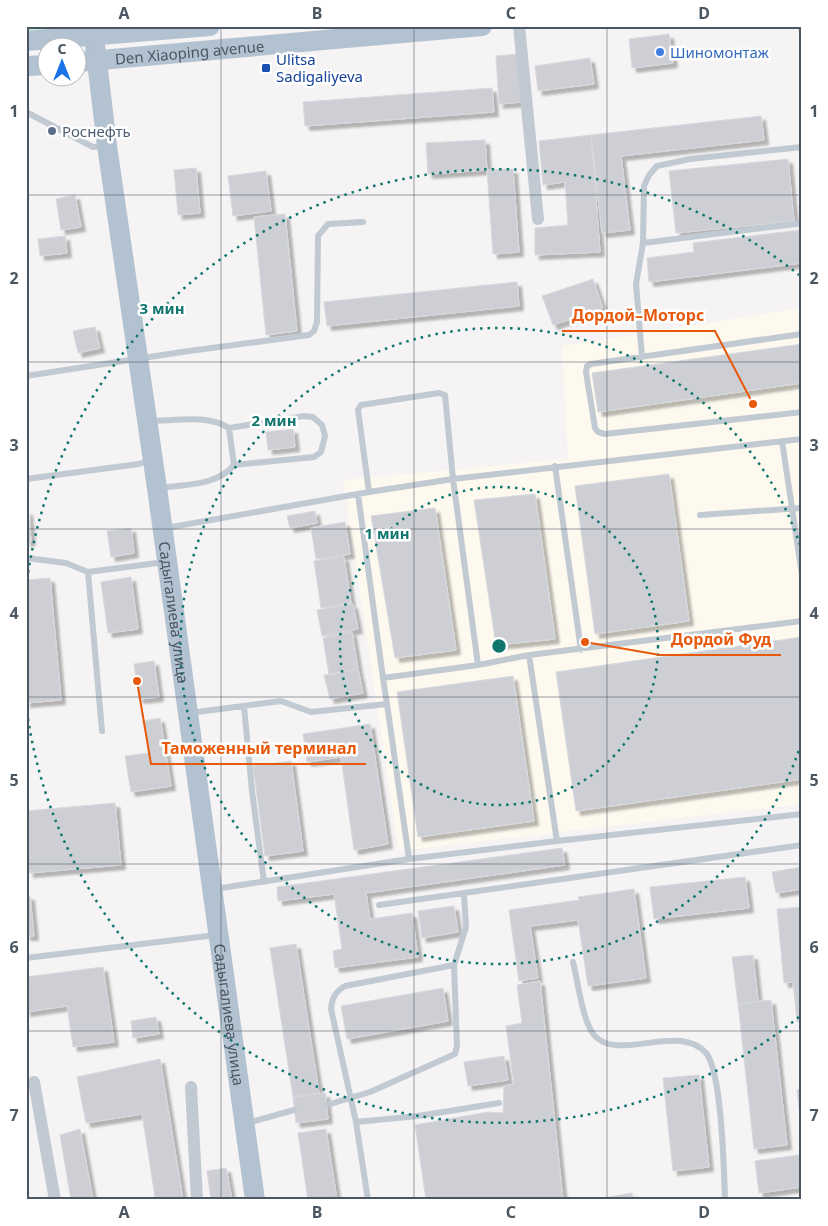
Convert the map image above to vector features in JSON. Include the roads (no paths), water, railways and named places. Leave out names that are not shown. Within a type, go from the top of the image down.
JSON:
[{"type":"main road","name":"Den Xiaoping avenue","points":[[26,41],[93,31],[210,26]]},
{"type":"main road","name":"Den Xiaoping avenue","points":[[88,62],[482,26]]},
{"type":"main road","name":"Садыгалиева улица","points":[[88,57],[93,31]]},
{"type":"main road","name":"Садыгалиева улица","points":[[88,66],[107,146],[157,488],[186,714],[219,935],[255,1200]]},
{"type":"street","points":[[519,26],[538,219]]},
{"type":"street","points":[[34,1082],[55,1200]]},
{"type":"street","points":[[191,1087],[197,1200]]},
{"type":"lane","points":[[801,26],[802,33]]},
{"type":"lane","points":[[26,112],[93,147],[107,146]]},
{"type":"lane","points":[[642,357],[636,284],[642,242],[644,186],[649,175],[657,166],[690,159],[802,147]]},
{"type":"lane","points":[[26,376],[137,358],[309,335],[314,332],[317,322],[316,249],[318,236],[328,224],[362,222]]},
{"type":"lane","points":[[642,242],[802,223]]},
{"type":"lane","points":[[802,334],[591,364],[587,366],[586,372],[595,428],[598,432],[605,434],[802,412]]},
{"type":"lane","points":[[369,492],[358,410],[361,405],[439,393],[445,395],[453,479],[478,665]]},
{"type":"lane","points":[[157,488],[214,480],[228,472],[234,465],[314,457],[322,452],[325,436],[322,425],[313,418],[304,416],[228,428]]},
{"type":"lane","points":[[147,421],[204,420],[220,422],[228,428],[234,465]]},
{"type":"lane","points":[[162,529],[453,479],[802,439]]},
{"type":"lane","points":[[782,441],[802,575]]},
{"type":"lane","points":[[26,479],[140,464],[152,459]]},
{"type":"lane","points":[[555,466],[581,650]]},
{"type":"lane","points":[[358,494],[409,860]]},
{"type":"lane","points":[[700,515],[802,508]]},
{"type":"lane","points":[[26,558],[66,563],[88,572],[167,562]]},
{"type":"lane","points":[[88,572],[102,731]]},
{"type":"lane","points":[[384,678],[478,665],[529,655],[802,621]]},
{"type":"lane","points":[[529,655],[557,840]]},
{"type":"lane","points":[[186,714],[281,701],[316,712],[387,704]]},
{"type":"lane","points":[[244,706],[252,791],[264,882]]},
{"type":"lane","points":[[212,890],[557,840],[802,814]]},
{"type":"lane","points":[[379,905],[802,845]]},
{"type":"lane","points":[[326,1105],[352,1100],[454,1056],[458,1046],[454,965],[466,927],[464,894]]},
{"type":"lane","points":[[26,958],[219,935]]},
{"type":"lane","points":[[573,962],[587,1021],[594,1035],[603,1042],[616,1044],[682,1040],[696,1044],[706,1053],[713,1065],[716,1083],[722,1130],[725,1200]]},
{"type":"lane","points":[[368,1200],[352,1100],[331,1009],[332,999],[338,990],[345,986],[454,965]]},
{"type":"lane","points":[[356,1122],[418,1116],[499,1103]]},
{"type":"lane","points":[[244,1124],[294,1110]]},
{"type":"place","name":"Шиномонтаж","points":[[660,52]]},
{"type":"place","name":"Ulitsa Sadigaliyeva","points":[[266,68]]},
{"type":"place","name":"Роснефть","points":[[52,131]]},
{"type":"place","name":"Дордой–Моторс","points":[[753,404]]},
{"type":"place","name":"Дордой Фуд","points":[[585,642]]},
{"type":"place","name":"Таможенный терминал","points":[[137,681]]}]
